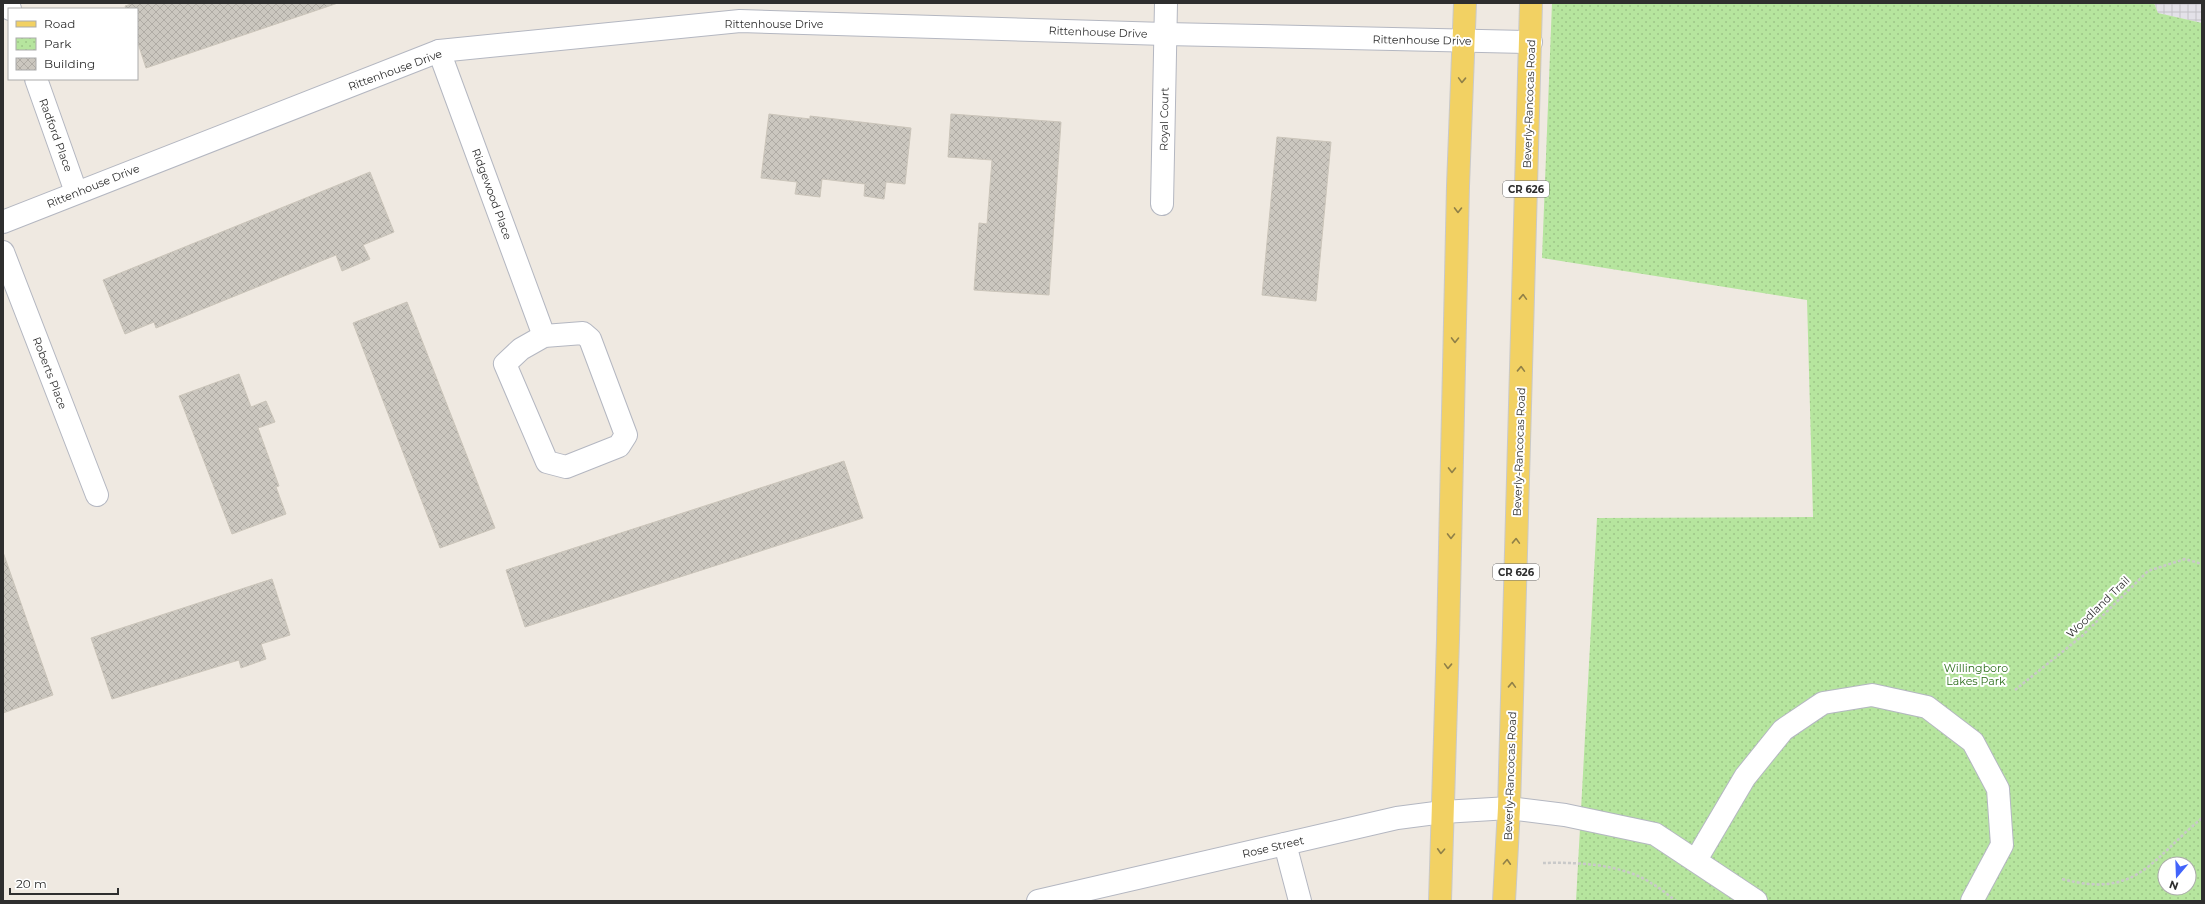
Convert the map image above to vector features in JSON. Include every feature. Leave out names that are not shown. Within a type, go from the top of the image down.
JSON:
[{"type":"main road","points":[[1440,901],[1458,186],[1465,3]]},
{"type":"main road","name":"Beverly-Rancocas Road","points":[[1504,901],[1509,808],[1532,3]]},
{"type":"street","name":"Royal Court","points":[[1162,204],[1166,3]]},
{"type":"street","name":"Rittenhouse Drive","points":[[3,222],[76,192],[439,51],[740,12],[1165,34],[1530,42]]},
{"type":"street","name":"Ridgewood Place","points":[[439,51],[544,336]]},
{"type":"street","name":"Radford Place","points":[[36,80],[76,192]]},
{"type":"street","name":"Roberts Place","points":[[3,252],[97,495]]},
{"type":"street","points":[[583,333],[590,339],[626,435],[619,446],[566,467],[547,462],[505,364],[521,349],[544,336],[583,333]]},
{"type":"street","points":[[1696,860],[1745,777],[1783,730],[1823,703],[1872,695],[1927,707],[1973,742],[1998,789],[2002,845],[1972,901]]},
{"type":"street","name":"Rose Street","points":[[1038,901],[1397,818],[1443,812],[1509,808],[1565,815],[1655,834],[1756,901]]},
{"type":"street","points":[[1286,844],[1300,901]]},
{"type":"path","name":"Woodland Trail","points":[[2015,690],[2082,636],[2148,571],[2185,559],[2202,564]]},
{"type":"path","points":[[2062,879],[2094,886],[2117,883],[2144,871],[2164,855],[2202,818]]},
{"type":"path","points":[[1543,863],[1571,862],[1612,867],[1650,882],[1676,901]]},
{"type":"shaded area","points":[[2154,3],[2202,3],[2202,23],[2158,13]]},
{"type":"green space","name":"Willingboro Lakes Park","points":[[1552,3],[2154,3],[2158,13],[2202,23],[2202,901],[1576,901],[1597,518],[1813,517],[1807,300],[1542,258]]},
{"type":"building","points":[[134,3],[338,3],[146,68],[138,43],[138,8],[126,8],[125,6]]},
{"type":"building","points":[[769,114],[810,119],[810,116],[911,128],[905,184],[886,182],[884,199],[864,196],[865,184],[822,179],[820,197],[795,194],[797,182],[761,178]]},
{"type":"building","points":[[951,114],[1061,122],[1049,295],[974,290],[979,223],[987,224],[992,160],[948,157]]},
{"type":"building","points":[[1277,137],[1331,142],[1316,301],[1262,295]]},
{"type":"building","points":[[370,172],[394,232],[363,245],[370,259],[342,271],[336,255],[156,328],[154,322],[125,334],[103,280]]},
{"type":"building","points":[[407,302],[495,528],[440,548],[353,323]]},
{"type":"building","points":[[239,374],[251,407],[266,401],[275,422],[258,428],[279,486],[276,487],[286,514],[232,534],[179,396]]},
{"type":"building","points":[[844,461],[863,518],[525,627],[506,570]]},
{"type":"building","points":[[3,552],[53,695],[3,713]]},
{"type":"building","points":[[272,579],[290,635],[261,644],[266,659],[241,668],[239,660],[112,699],[91,638]]}]
